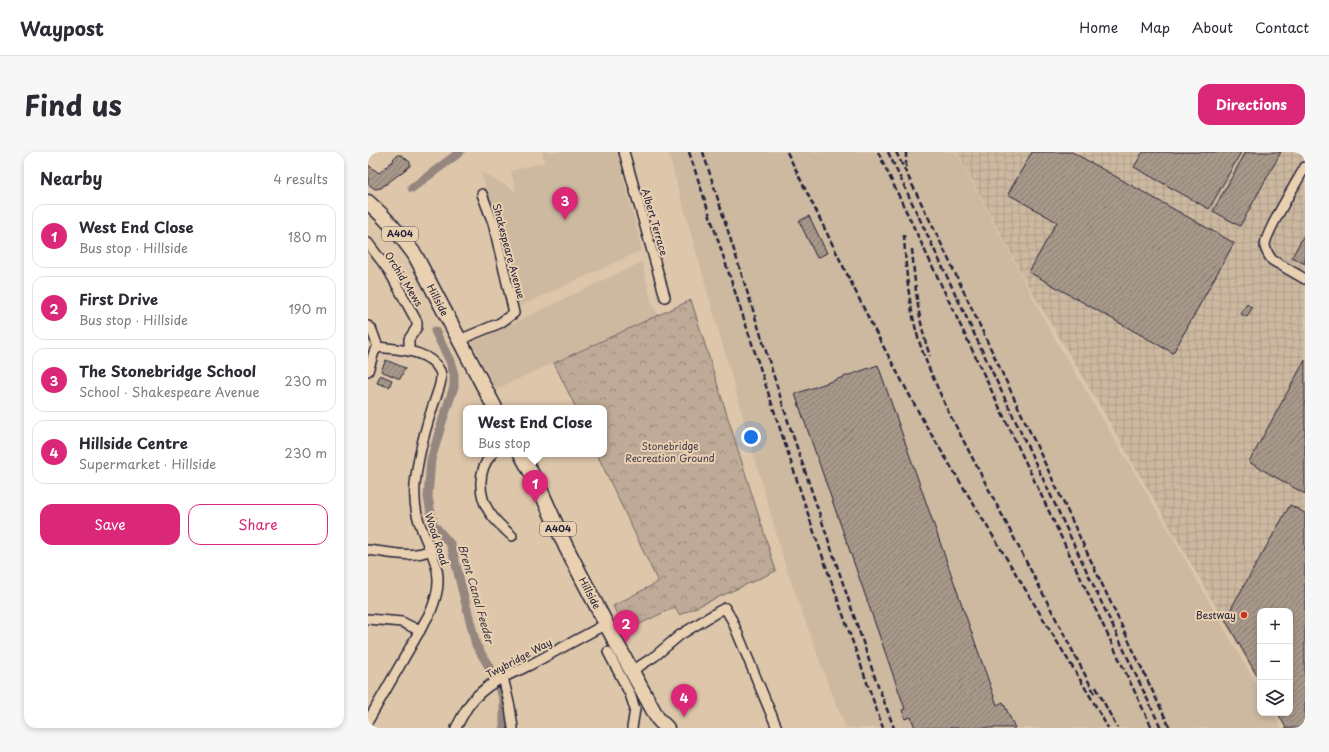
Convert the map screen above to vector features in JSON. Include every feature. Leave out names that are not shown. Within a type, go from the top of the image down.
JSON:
[{"type":"main road","name":"Hillside","points":[[368,202],[396,230],[415,255],[493,405]]},
{"type":"main road","name":"Hillside","points":[[523,457],[539,486],[566,547],[606,624],[658,719],[667,728]]},
{"type":"street","name":"Albert Terrace","points":[[624,152],[665,297]]},
{"type":"street","points":[[1305,167],[1269,233],[1265,246],[1272,260],[1305,279]]},
{"type":"street","name":"Shakespeare Avenue","points":[[459,340],[500,323],[514,313],[493,223],[482,194]]},
{"type":"street","name":"Orchid Mews","points":[[368,243],[389,271],[418,322],[417,327],[409,339],[409,350]]},
{"type":"street","points":[[368,326],[371,328],[378,347],[374,352],[368,371]]},
{"type":"street","name":"Wood Road","points":[[368,721],[431,611],[436,596],[438,581],[436,567],[420,526],[416,508],[415,488],[417,463],[423,435],[441,383],[441,373],[436,365],[428,359],[409,350],[378,347]]},
{"type":"street","points":[[490,457],[484,468],[481,480],[482,498],[490,513],[512,536]]},
{"type":"street","points":[[368,550],[409,554],[430,550]]},
{"type":"street","points":[[632,671],[655,656],[680,634],[725,608],[732,620],[777,728]]},
{"type":"street","points":[[368,619],[402,622],[420,631]]},
{"type":"street","name":"Twybridge Way","points":[[456,728],[466,709],[480,693],[499,680],[606,624]]},
{"type":"street","points":[[608,652],[633,702],[635,709],[632,728]]},
{"type":"street","points":[[499,680],[510,707],[513,728]]},
{"type":"shaded area","points":[[542,152],[617,152],[642,250],[518,307],[481,172],[516,191],[511,171],[545,162]]},
{"type":"shaded area","points":[[668,152],[956,152],[1051,332],[1166,526],[1257,686],[1257,716],[1275,716],[1281,728],[846,728],[786,568]]},
{"type":"shaded area","points":[[957,152],[1305,152],[1305,728],[1286,728],[1279,716],[1293,716],[1293,608],[1257,608],[1257,678],[1097,401],[1025,280]]},
{"type":"shaded area","points":[[642,262],[651,301],[658,315],[496,389],[472,343]]},
{"type":"green space","name":"Stonebridge Recreation Ground","points":[[691,300],[776,571],[679,615],[675,607],[625,631],[613,606],[658,582],[598,457],[607,457],[607,405],[575,405],[554,363]]},
{"type":"building","points":[[1032,152],[1072,152],[1234,243],[1173,353],[1029,272],[1057,222],[1008,194]]},
{"type":"building","points":[[1143,152],[1241,152],[1209,209],[1134,167]]},
{"type":"building","points":[[1246,152],[1281,152],[1240,226],[1213,211]]},
{"type":"building","points":[[397,155],[401,155],[410,162],[410,166],[381,188],[375,189],[368,184],[368,165],[379,173],[394,160],[393,159]]},
{"type":"building","points":[[809,216],[827,253],[817,258],[799,221]]},
{"type":"building","points":[[1305,233],[1305,264],[1292,257]]},
{"type":"building","points":[[1247,304],[1252,308],[1247,317],[1241,314]]},
{"type":"building","points":[[386,360],[405,368],[400,379],[381,371]]},
{"type":"building","points":[[1305,360],[1305,494],[1249,462]]},
{"type":"building","points":[[878,365],[997,705],[1003,702],[1015,728],[915,728],[911,717],[905,719],[902,710],[905,709],[795,394]]},
{"type":"building","points":[[380,375],[392,380],[389,387],[377,383]]},
{"type":"building","name":"Bestway","points":[[1290,505],[1305,513],[1305,728],[1286,728],[1280,716],[1293,716],[1293,608],[1257,608],[1257,676],[1225,619]]},
{"type":"waterway","name":"Brent Canal Feeder","points":[[412,188],[460,152]]},
{"type":"waterway","name":"Brent Canal Feeder","points":[[435,331],[450,361],[454,374],[454,387],[431,460],[428,497],[433,524],[451,545],[476,645],[491,670],[504,699],[504,728]]},
{"type":"railway","points":[[689,152],[814,532],[883,728]]},
{"type":"railway","points":[[703,152],[788,421],[873,672],[894,728]]},
{"type":"railway","points":[[787,152],[874,329],[925,424],[1108,728]]},
{"type":"railway","points":[[878,152],[1152,728]]},
{"type":"railway","points":[[888,152],[1161,728]]},
{"type":"railway","points":[[896,152],[937,235],[1170,728]]},
{"type":"railway","points":[[906,152],[906,168]]},
{"type":"railway","points":[[904,235],[907,278],[911,306],[917,333],[930,370],[947,409],[1095,694]]},
{"type":"railway","points":[[912,249],[920,317],[930,356]]},
{"type":"railway","points":[[1096,687],[1117,728]]},
{"type":"place","name":"The Stonebridge School","points":[[565,220]]},
{"type":"place","name":"West End Close","points":[[535,503]]},
{"type":"place","name":"Bestway","points":[[1244,615]]},
{"type":"place","name":"First Drive","points":[[626,643]]},
{"type":"place","name":"Hillside Centre","points":[[684,717]]}]
